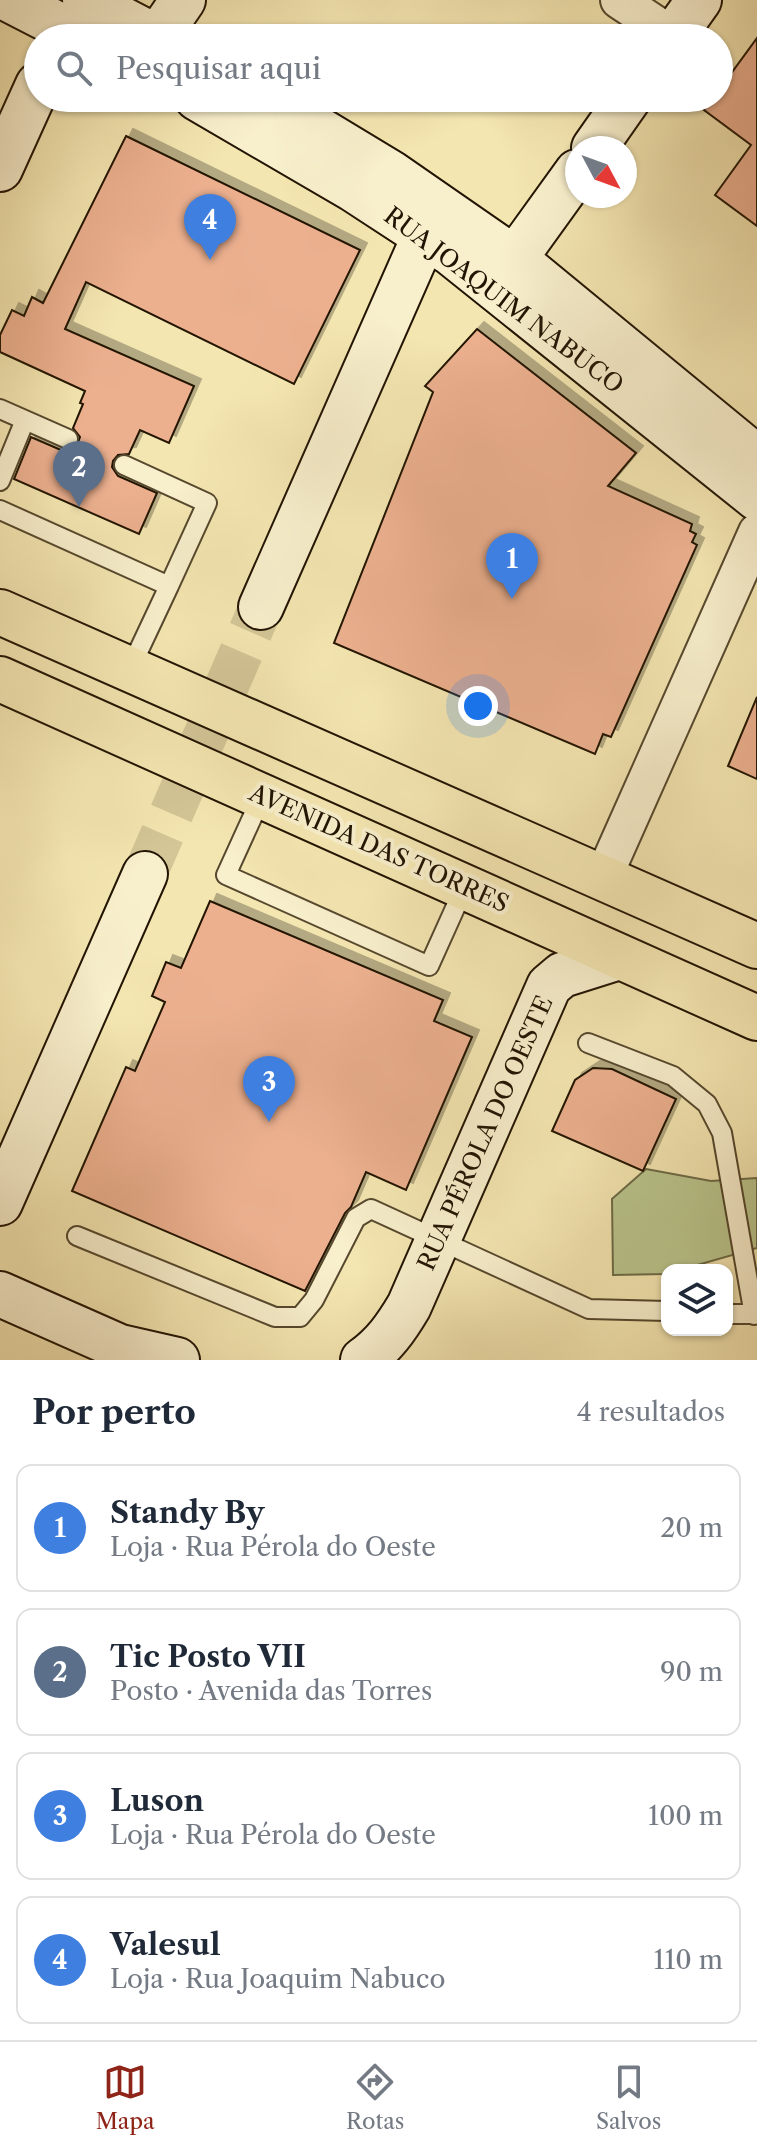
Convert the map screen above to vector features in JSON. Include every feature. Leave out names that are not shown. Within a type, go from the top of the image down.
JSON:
[{"type":"highway","points":[[0,612],[757,946]]},
{"type":"highway","name":"AVENIDA DAS TORRES","points":[[0,679],[757,1018]]},
{"type":"main road","points":[[10,0],[68,24]]},
{"type":"main road","points":[[167,24],[183,0]]},
{"type":"main road","points":[[681,24],[699,0]]},
{"type":"main road","points":[[0,169],[26,112]]},
{"type":"main road","name":"RUA JOAQUIM NABUCO","points":[[222,112],[293,152],[425,235],[505,273],[757,458]]},
{"type":"main road","name":"RUA JOAQUIM NABUCO","points":[[290,112],[391,173],[757,498]]},
{"type":"main road","points":[[602,136],[619,112]]},
{"type":"main road","points":[[505,273],[565,189]]},
{"type":"main road","points":[[261,607],[425,235]]},
{"type":"main road","points":[[0,1203],[145,874]]},
{"type":"main road","name":"RUA PÉROLA DO OESTE","points":[[372,1353],[396,1329],[409,1306],[549,986],[562,975],[619,957]]},
{"type":"main road","points":[[0,1294],[97,1339],[159,1358],[177,1360]]},
{"type":"street","points":[[619,0],[653,24]]},
{"type":"street","points":[[603,878],[757,532]]},
{"type":"lane","points":[[0,409],[68,439]]},
{"type":"lane","points":[[0,481],[25,420]]},
{"type":"lane","points":[[124,465],[207,503],[130,669]]},
{"type":"lane","points":[[0,510],[169,586]]},
{"type":"lane","points":[[262,796],[226,875],[429,966],[465,886]]},
{"type":"lane","points":[[588,1043],[673,1076],[707,1104],[722,1133],[756,1314],[733,1314]]},
{"type":"lane","points":[[77,1236],[275,1317],[300,1317],[314,1300],[356,1218],[371,1209],[589,1309],[661,1311]]},
{"type":"green space","points":[[646,1169],[711,1181],[757,1178],[757,1248],[701,1264],[661,1264],[661,1274],[613,1275],[612,1199]]},
{"type":"building","points":[[757,38],[757,226],[715,195],[751,145],[707,112],[733,112],[733,71]]},
{"type":"building","points":[[126,136],[360,250],[294,384],[86,282],[65,329],[194,386],[169,443],[140,430],[129,454],[118,455],[113,461],[112,467],[118,476],[157,493],[139,534],[14,479],[31,437],[63,451],[76,448],[80,437],[73,428],[85,391],[0,352],[0,335],[12,310],[24,316],[32,297],[43,303]]},
{"type":"building","points":[[477,329],[636,453],[608,486],[692,524],[690,531],[696,534],[692,542],[697,545],[611,737],[603,734],[595,754],[334,643],[433,392],[425,386]]},
{"type":"building","points":[[757,697],[757,779],[728,766]]},
{"type":"building","points":[[210,901],[443,1000],[434,1021],[472,1037],[406,1190],[366,1172],[351,1207],[305,1291],[72,1191],[126,1067],[135,1071],[165,1002],[152,996],[166,962],[181,968]]},
{"type":"building","points":[[593,1068],[612,1069],[676,1099],[643,1171],[552,1131],[575,1080]]},
{"type":"tunnel","points":[[145,874],[261,607]]},
{"type":"place","name":"Valesul","points":[[210,260]]},
{"type":"place","name":"Tic Posto VII","points":[[79,507]]},
{"type":"place","name":"Standy By","points":[[512,599]]},
{"type":"place","name":"Luson","points":[[269,1122]]}]
